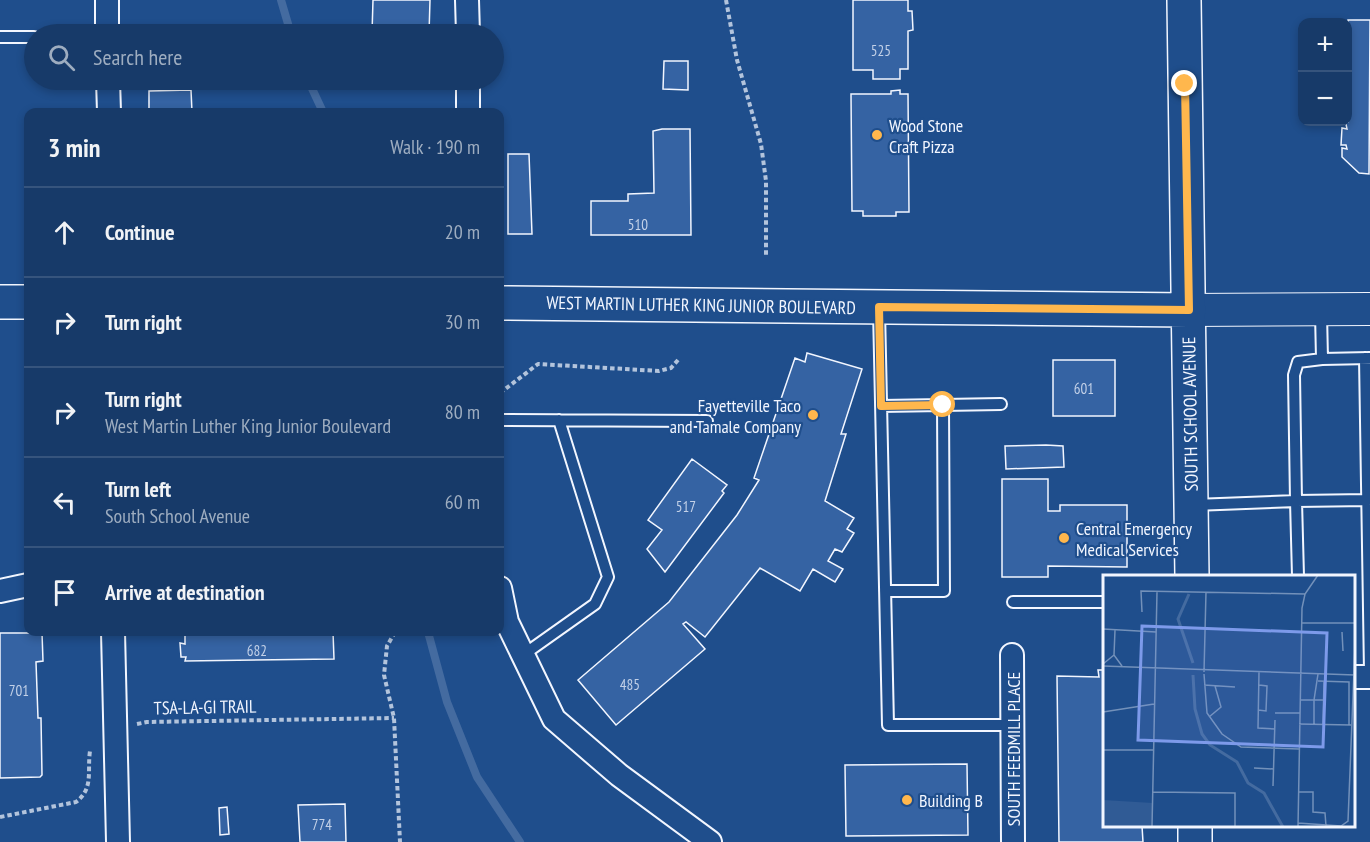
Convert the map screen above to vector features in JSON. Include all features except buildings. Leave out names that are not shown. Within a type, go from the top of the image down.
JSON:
[{"type":"main road","name":"SOUTH SCHOOL AVENUE","points":[[1184,0],[1192,575]]},
{"type":"main road","points":[[0,302],[24,302]]},
{"type":"main road","name":"WEST MARTIN LUTHER KING JUNIOR BOULEVARD","points":[[504,303],[1189,310],[1370,309]]},
{"type":"street","points":[[107,0],[108,24]]},
{"type":"street","points":[[467,0],[468,24]]},
{"type":"street","points":[[108,90],[108,108]]},
{"type":"street","points":[[468,90],[468,108]]},
{"type":"street","points":[[0,591],[24,586]]},
{"type":"street","points":[[504,607],[507,622],[554,718],[619,776],[710,842]]},
{"type":"street","points":[[113,636],[118,842]]},
{"type":"street","name":"SOUTH FEEDMILL PLACE","points":[[1012,655],[1013,842]]},
{"type":"lane","points":[[0,37],[24,37]]},
{"type":"lane","points":[[879,307],[888,725],[1013,725]]},
{"type":"lane","points":[[1321,309],[1322,359]]},
{"type":"lane","points":[[1298,575],[1294,375],[1298,362],[1368,358],[1367,500],[1370,672]]},
{"type":"lane","points":[[881,406],[1001,404]]},
{"type":"lane","points":[[885,591],[944,591],[943,405]]},
{"type":"lane","points":[[504,420],[707,421]]},
{"type":"lane","points":[[523,655],[595,604],[608,577],[559,420]]},
{"type":"lane","points":[[1191,505],[1367,500]]},
{"type":"lane","points":[[1013,602],[1103,602]]},
{"type":"path","points":[[726,0],[737,60],[761,144],[766,181],[766,255]]},
{"type":"path","points":[[504,390],[538,364],[659,371],[671,368],[678,360]]},
{"type":"path","points":[[392,636],[387,646],[384,668],[394,718],[400,842]]},
{"type":"path","name":"TSA-LA-GI TRAIL","points":[[0,817],[76,802],[85,795],[89,786],[91,743],[103,734],[147,722],[394,718]]},
{"type":"waterway","points":[[281,0],[288,24]]},
{"type":"waterway","points":[[313,90],[321,108]]},
{"type":"waterway","points":[[429,636],[447,702],[477,777],[520,842]]},
{"type":"place","name":"Wood Stone Craft Pizza","points":[[877,135]]},
{"type":"place","name":"Fayetteville Taco and Tamale Company","points":[[813,415]]},
{"type":"place","name":"Central Emergency Medical Services","points":[[1064,538]]},
{"type":"place","name":"Building B","points":[[907,800]]},
{"type":"route","points":[[943,405],[881,406],[879,307],[1189,310],[1185,84]]}]
